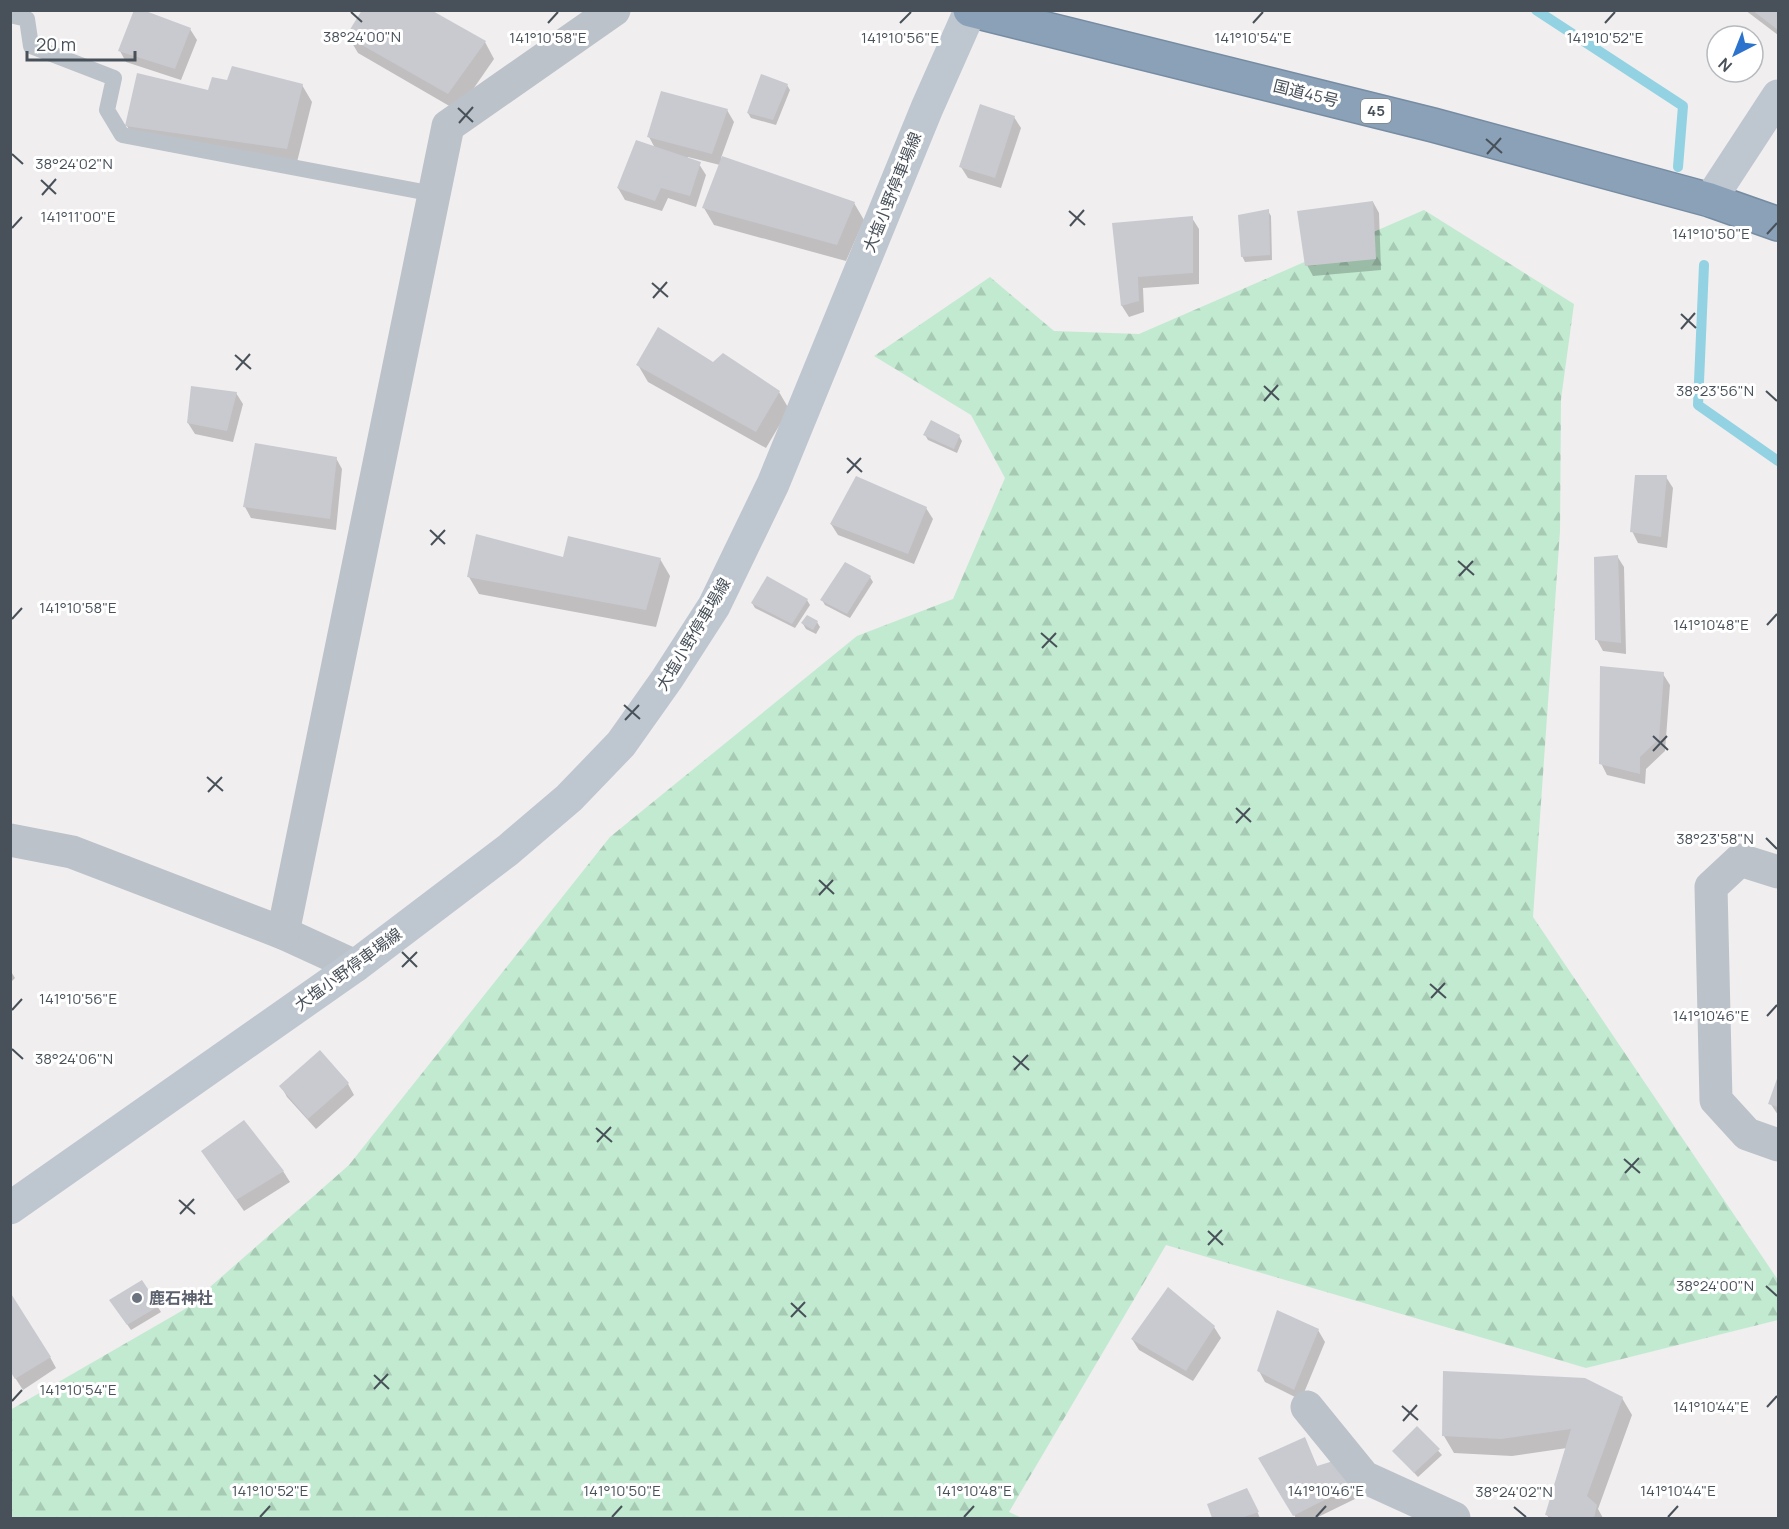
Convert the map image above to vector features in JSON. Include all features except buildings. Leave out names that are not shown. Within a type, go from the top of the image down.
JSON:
[{"type":"highway","name":"国道45号","points":[[970,11],[1433,125],[1710,200],[1779,224]]},
{"type":"main road","name":"大塩小野停車場線","points":[[10,1208],[355,966],[508,850],[569,798],[621,744],[667,679],[714,606],[773,484],[927,108],[970,11]]},
{"type":"main road","points":[[1710,200],[1779,96]]},
{"type":"street","points":[[283,933],[448,126],[615,10]]},
{"type":"street","points":[[10,840],[72,852],[283,933],[355,966]]},
{"type":"street","points":[[1779,872],[1740,860],[1711,887],[1716,1100],[1747,1134],[1779,1144]]},
{"type":"street","points":[[1307,1407],[1364,1477],[1454,1518]]},
{"type":"lane","points":[[10,15],[27,20],[31,46],[114,78],[107,110],[122,135],[434,194]]},
{"type":"green space","points":[[1424,210],[1574,304],[1561,399],[1560,531],[1533,917],[1778,1280],[1778,1320],[1586,1368],[1166,1245],[1009,1512],[1022,1518],[11,1518],[10,1410],[185,1309],[349,1165],[610,837],[857,636],[953,599],[1005,478],[971,415],[874,356],[990,277],[1054,331],[1139,334]]},
{"type":"waterway","points":[[1536,10],[1683,106],[1678,167]]},
{"type":"waterway","points":[[1704,265],[1698,405],[1778,461]]},
{"type":"place","name":"鹿石神社","points":[[137,1298]]}]
